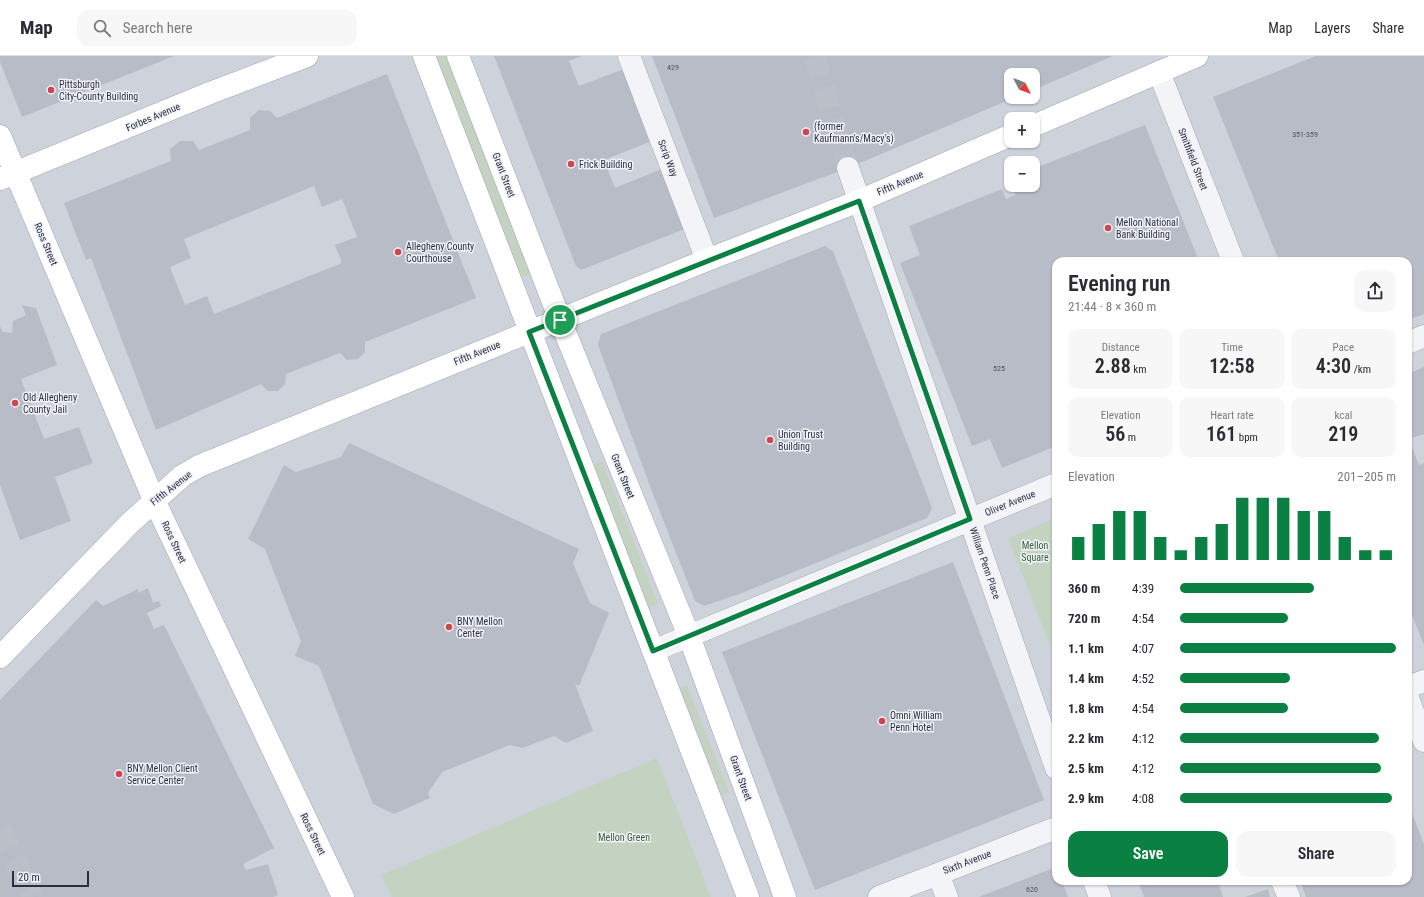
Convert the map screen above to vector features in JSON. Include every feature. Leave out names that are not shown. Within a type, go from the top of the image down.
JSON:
[{"type":"main road","name":"Forbes Avenue","points":[[8,176],[210,93],[307,56]]},
{"type":"main road","points":[[424,56],[529,332],[748,897]]},
{"type":"main road","name":"Grant Street","points":[[458,56],[560,320],[688,636],[785,897]]},
{"type":"main road","points":[[1040,122],[1156,64],[1197,56]]},
{"type":"main road","name":"Ross Street","points":[[0,136],[8,176],[154,500],[344,897]]},
{"type":"main road","name":"Fifth Avenue","points":[[0,657],[130,523],[182,476],[199,466],[707,260],[859,201],[1004,138]]},
{"type":"street","name":"Scrip Way","points":[[629,56],[707,260]]},
{"type":"street","name":"Smithfield Street","points":[[1156,64],[1231,257]]},
{"type":"street","name":"William Penn Place","points":[[848,168],[1052,756]]},
{"type":"street","points":[[1412,341],[1424,336]]},
{"type":"street","name":"Oliver Avenue","points":[[653,651],[1052,486]]},
{"type":"street","points":[[1412,685],[1424,680]]},
{"type":"street","points":[[1412,709],[1424,741]]},
{"type":"street","name":"Sixth Avenue","points":[[879,897],[1052,830]]},
{"type":"street","points":[[938,874],[947,897]]},
{"type":"street","points":[[1096,885],[1100,897]]},
{"type":"street","points":[[1284,885],[1289,897]]},
{"type":"shaded area","points":[[0,56],[1424,56],[1424,897],[0,897]]},
{"type":"green space","points":[[436,56],[448,56],[531,274],[520,278]]},
{"type":"green space","points":[[602,461],[658,604],[647,608],[591,466]]},
{"type":"green space","name":"Mellon Square","points":[[1052,520],[1052,651],[1008,538]]},
{"type":"green space","points":[[687,685],[729,792],[718,796],[677,689]]},
{"type":"green space","name":"Mellon Green","points":[[657,758],[711,897],[392,897],[381,875]]},
{"type":"building","name":"Pittsburgh City-County Building","points":[[0,56],[174,56],[22,117],[0,62]]},
{"type":"building","name":"Frick Building","points":[[494,56],[582,56],[569,61],[579,86],[624,69],[652,141],[604,160],[615,188],[664,168],[687,228],[581,270],[576,266]]},
{"type":"building","name":"(former Kaufmann's/Macy's)","points":[[652,56],[1113,56],[1040,87],[1040,68],[1004,68],[1004,102],[848,168],[714,218]]},
{"type":"building","points":[[1316,56],[1424,56],[1424,314],[1412,318],[1412,257],[1277,257],[1213,97]]},
{"type":"building","name":"Allegheny County Courthouse","points":[[387,74],[476,298],[365,342],[365,352],[358,359],[347,360],[340,353],[286,374],[285,384],[278,391],[268,391],[261,384],[156,430],[91,258],[86,260],[64,203],[171,161],[170,149],[180,141],[193,141],[199,150],[250,130],[250,118],[259,110],[270,111],[277,118]],"holes":[[[314,186],[322,207],[342,199],[357,237],[335,245],[342,263],[214,314],[207,296],[185,305],[170,267],[191,258],[184,239]]]},
{"type":"building","points":[[1145,125],[1197,257],[1052,257],[1052,448],[1002,468],[990,439],[972,446],[900,263],[920,255],[909,226],[1002,189],[1006,199],[1016,195],[1015,192],[1040,192],[1040,166]]},
{"type":"building","name":"Union Trust Building","points":[[825,246],[833,251],[932,508],[927,518],[739,594],[704,606],[695,601],[653,494],[598,345],[601,334]]},
{"type":"building","name":"Old Allegheny County Jail","points":[[22,305],[36,308],[57,365],[21,379],[44,439],[79,427],[93,463],[55,477],[71,521],[20,540],[0,485],[0,326],[3,332],[12,333],[13,321],[26,315]]},
{"type":"building","points":[[1424,367],[1424,434],[1412,438],[1412,372]]},
{"type":"building","name":"BNY Mellon Center","points":[[349,443],[579,549],[573,563],[590,603],[609,613],[579,686],[575,684],[593,731],[566,743],[554,736],[522,748],[510,745],[442,772],[428,793],[430,798],[394,814],[373,804],[319,666],[295,656],[301,641],[265,549],[248,539],[284,465],[296,472],[341,457]]},
{"type":"building","points":[[1412,447],[1419,465],[1424,463],[1424,645],[1412,615]]},
{"type":"building","name":"Omni William Penn Hotel","points":[[953,562],[1044,800],[815,890],[722,652]]},
{"type":"building","name":"BNY Mellon Client Service Center","points":[[148,588],[153,603],[159,601],[161,606],[147,613],[154,629],[164,625],[274,848],[243,864],[246,870],[268,864],[278,895],[273,897],[0,897],[0,700],[96,600],[103,606],[138,589],[138,593]]},
{"type":"building","points":[[1412,813],[1424,844],[1424,897],[1306,897],[1302,885],[1412,885]]},
{"type":"building","points":[[1052,869],[1052,885],[1064,885],[1068,897],[979,897]]},
{"type":"building","points":[[1140,885],[1219,885],[1223,897],[1144,897]]},
{"type":"building","points":[[1268,889],[1270,897],[1245,897]]},
{"type":"tunnel","points":[[814,56],[848,168]]},
{"type":"tunnel","points":[[0,829],[33,897]]},
{"type":"place","name":"Pittsburgh City-County Building","points":[[51,90]]},
{"type":"place","name":"(former Kaufmann's/Macy's)","points":[[806,132]]},
{"type":"place","name":"Frick Building","points":[[571,164]]},
{"type":"place","name":"Mellon National Bank Building","points":[[1108,228]]},
{"type":"place","name":"Allegheny County Courthouse","points":[[398,252]]},
{"type":"place","name":"Old Allegheny County Jail","points":[[15,403]]},
{"type":"place","name":"Union Trust Building","points":[[770,440]]},
{"type":"place","name":"BNY Mellon Center","points":[[449,627]]},
{"type":"place","name":"Omni William Penn Hotel","points":[[882,721]]},
{"type":"place","name":"BNY Mellon Client Service Center","points":[[119,774]]},
{"type":"route","points":[[859,201],[970,519],[653,651],[529,332],[560,320],[707,260],[859,201]]}]
